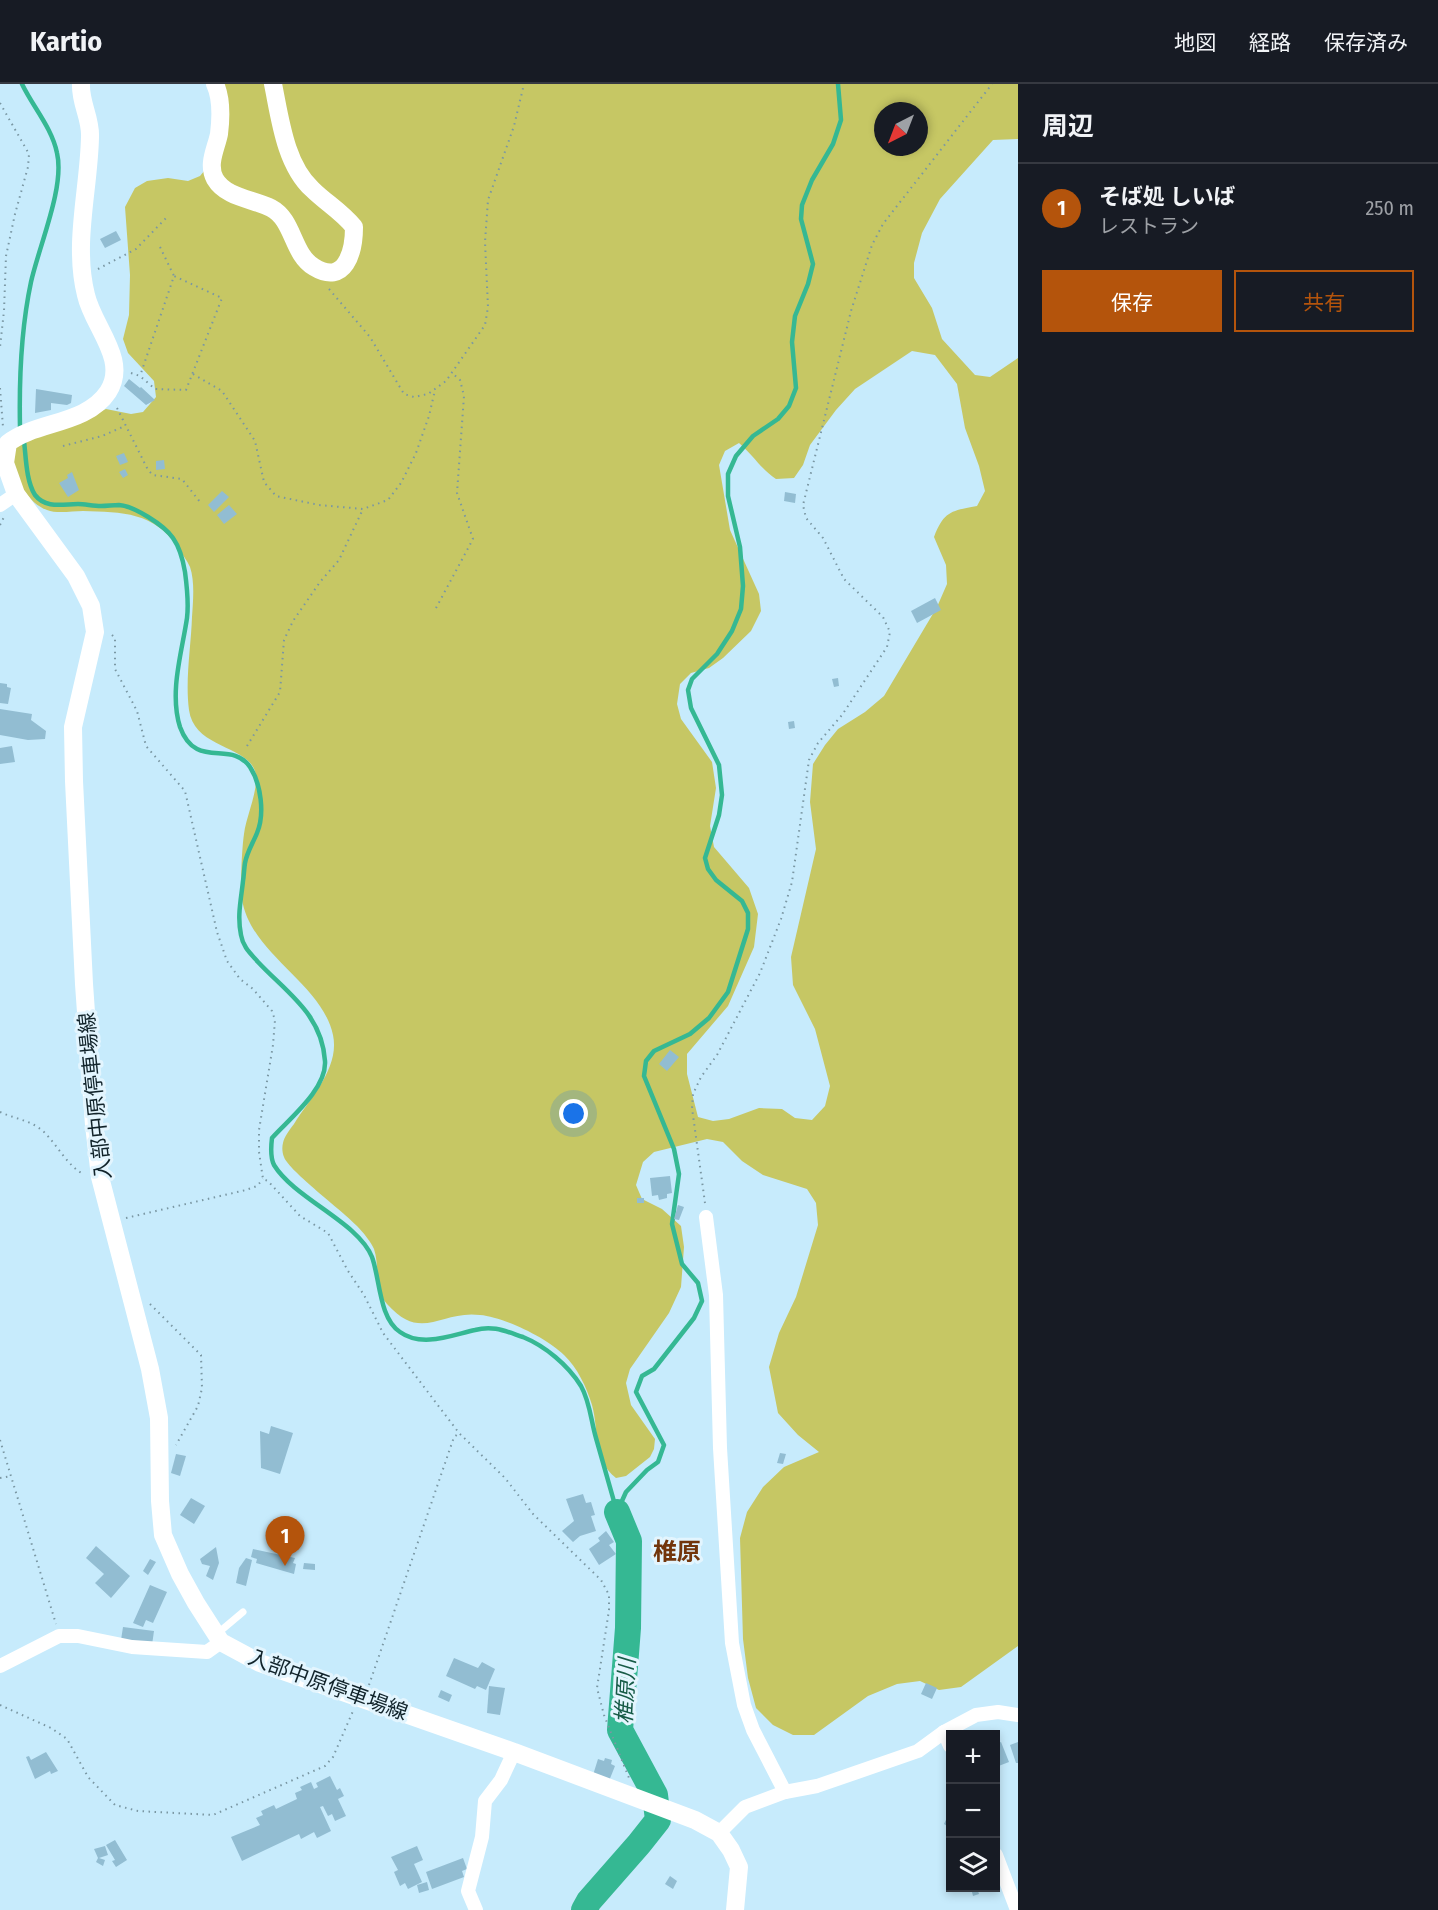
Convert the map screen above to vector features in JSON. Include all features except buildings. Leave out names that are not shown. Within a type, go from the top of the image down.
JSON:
[{"type":"main road","points":[[8,443],[16,437],[97,405],[106,395],[114,378],[114,359],[86,299],[82,277],[81,235],[90,136],[88,118],[81,101],[81,84]]},
{"type":"main road","points":[[215,84],[221,109],[219,134],[212,165],[215,178],[222,188],[273,209],[283,217],[302,255],[312,266],[324,272],[338,271],[347,263],[352,252],[354,227],[342,213],[300,177],[291,158],[273,84]]},
{"type":"main road","name":"入部中原停車場線","points":[[8,443],[5,463],[16,494],[76,576],[91,606],[95,632],[73,727],[74,792],[93,1115],[100,1177],[150,1369],[159,1418],[160,1501],[163,1535],[180,1574],[218,1638],[260,1663],[514,1752],[678,1814],[719,1833]]},
{"type":"main road","points":[[719,1833],[739,1867],[735,1910]]},
{"type":"street","points":[[0,505],[16,494]]},
{"type":"street","points":[[706,1216],[716,1294],[720,1448],[732,1643],[744,1706],[753,1730],[785,1792]]},
{"type":"street","points":[[0,1666],[59,1636],[78,1636],[132,1647],[207,1652],[218,1638]]},
{"type":"street","points":[[719,1833],[745,1807],[785,1792],[817,1786],[891,1762],[918,1751],[944,1732],[976,1715],[998,1712],[1018,1715]]},
{"type":"street","points":[[944,1732],[946,1736]]},
{"type":"street","points":[[476,1910],[468,1891],[482,1836],[485,1801],[501,1780],[514,1752]]},
{"type":"street","points":[[1000,1865],[1017,1910]]},
{"type":"lane","points":[[218,1638],[243,1612]]},
{"type":"path","points":[[324,272],[328,288],[370,337],[404,394],[414,397],[428,394],[446,381],[485,325],[488,307],[485,242],[488,200],[514,126],[524,84]]},
{"type":"path","points":[[706,1216],[692,1107],[693,1094],[701,1077],[717,1055],[760,973],[781,919],[792,882],[809,760],[818,743],[842,715],[887,647],[890,632],[883,617],[844,579],[823,538],[806,518],[803,505],[804,496],[851,311],[872,245],[883,224],[992,84]]},
{"type":"path","points":[[0,103],[29,154],[28,167],[6,256],[0,347]]},
{"type":"path","points":[[82,277],[136,249],[168,216]]},
{"type":"path","points":[[114,368],[140,376],[155,389],[186,390],[222,298],[174,276],[160,246]]},
{"type":"path","points":[[140,376],[174,276]]},
{"type":"path","points":[[436,608],[473,539],[457,493],[464,396],[460,380],[452,373]]},
{"type":"path","points":[[193,374],[222,391],[255,441],[264,482],[276,496],[319,505],[363,508],[388,500],[401,483],[416,453],[435,390]]},
{"type":"path","points":[[0,388],[4,437],[8,443]]},
{"type":"path","points":[[106,395],[113,400],[148,470],[153,475],[182,479],[200,502]]},
{"type":"path","points":[[63,446],[102,436],[126,426]]},
{"type":"path","points":[[248,746],[280,692],[284,640],[293,621],[320,582],[339,560],[363,508]]},
{"type":"path","points":[[93,621],[105,623],[115,638],[115,669],[137,711],[147,746],[185,790],[217,932],[227,961],[240,979],[267,1003],[275,1020],[259,1130],[263,1179]]},
{"type":"path","points":[[0,1112],[31,1123],[44,1132],[73,1168],[87,1176],[100,1177]]},
{"type":"path","points":[[112,1222],[246,1190],[256,1186],[263,1179]]},
{"type":"path","points":[[263,1179],[268,1181],[300,1216],[328,1233],[348,1271],[364,1294],[383,1333],[459,1433],[505,1478],[533,1514],[602,1580],[609,1595],[609,1610],[597,1688],[604,1715],[632,1786],[634,1798]]},
{"type":"path","points":[[134,1305],[148,1302],[201,1355],[202,1388],[198,1406],[172,1453],[159,1456]]},
{"type":"path","points":[[0,1705],[51,1728],[67,1739],[88,1777],[115,1805],[138,1811],[213,1815],[326,1766],[333,1757],[362,1699],[454,1437],[459,1433]]},
{"type":"path","points":[[0,1440],[59,1636]]},
{"type":"path","points":[[0,1478],[11,1476]]},
{"type":"shaded area","points":[[223,84],[1018,84],[1018,139],[993,140],[940,199],[922,233],[914,263],[914,278],[932,308],[942,339],[975,375],[990,377],[1018,358],[1018,1646],[961,1687],[939,1690],[920,1681],[897,1684],[868,1696],[814,1735],[793,1735],[773,1725],[756,1708],[748,1678],[743,1639],[740,1538],[747,1512],[763,1487],[784,1467],[819,1452],[798,1435],[778,1413],[769,1367],[779,1333],[796,1297],[818,1225],[816,1203],[807,1189],[763,1175],[742,1161],[723,1142],[707,1139],[654,1152],[643,1162],[636,1185],[642,1199],[662,1209],[681,1226],[684,1247],[681,1287],[669,1313],[630,1369],[626,1383],[631,1405],[655,1439],[654,1449],[650,1457],[626,1476],[616,1478],[609,1471],[600,1454],[592,1405],[587,1392],[577,1372],[564,1355],[536,1335],[513,1324],[490,1317],[466,1315],[421,1323],[399,1315],[387,1304],[380,1292],[374,1249],[367,1237],[296,1172],[284,1157],[282,1146],[286,1136],[328,1071],[334,1047],[333,1035],[326,1016],[315,1000],[271,952],[248,919],[241,893],[242,857],[245,827],[256,785],[255,771],[250,762],[242,756],[200,732],[189,710],[188,687],[193,598],[193,579],[190,567],[169,536],[159,527],[137,516],[111,512],[55,512],[40,507],[23,490],[15,475],[12,460],[15,446],[106,409],[131,414],[143,412],[156,397],[154,381],[128,353],[123,339],[129,315],[130,275],[125,207],[135,188],[147,181],[168,178],[188,181],[200,176],[220,152]],"holes":[[[912,351],[935,355],[957,384],[965,428],[979,466],[985,491],[977,506],[955,511],[945,517],[938,528],[934,537],[946,565],[947,584],[937,607],[884,696],[865,712],[838,729],[813,764],[810,802],[816,849],[791,957],[793,985],[815,1029],[830,1086],[825,1106],[812,1120],[795,1118],[782,1109],[759,1108],[729,1119],[713,1121],[698,1117],[687,1074],[687,1054],[728,1006],[754,947],[758,914],[749,888],[714,847],[710,826],[716,788],[712,762],[681,719],[677,704],[680,684],[691,673],[709,668],[723,658],[751,631],[761,611],[759,594],[730,530],[719,465],[725,451],[739,443],[776,479],[794,478],[803,465],[810,445],[855,389]]]},
{"type":"waterway","points":[[20,427],[20,372],[25,318],[31,282],[50,217],[59,167],[55,144],[47,126],[22,84]]},
{"type":"waterway","points":[[617,1512],[626,1492],[658,1462],[664,1445],[636,1392],[642,1376],[654,1369],[694,1318],[702,1301],[698,1283],[682,1264],[672,1224],[679,1174],[674,1149],[644,1076],[646,1061],[654,1051],[690,1034],[709,1018],[728,992],[748,929],[748,913],[742,901],[716,880],[708,869],[705,858],[719,815],[722,795],[719,765],[691,708],[688,690],[692,679],[717,654],[732,631],[741,609],[743,586],[740,547],[728,496],[728,474],[736,456],[753,436],[778,419],[789,406],[796,388],[792,342],[795,316],[808,284],[813,264],[801,219],[802,205],[812,180],[833,144],[841,120],[838,84]]},
{"type":"waterway","points":[[24,441],[30,483],[39,499],[55,505],[125,506],[140,512],[169,533],[181,554],[188,606],[176,686],[180,727],[187,740],[195,748],[204,752],[233,755],[242,759],[254,774],[261,799],[261,817],[245,863],[239,915],[242,939],[252,956],[310,1017],[317,1030],[325,1061],[324,1072],[314,1093],[272,1138],[271,1155],[274,1165],[296,1189],[340,1221],[365,1244],[375,1266],[384,1308],[393,1326],[400,1332],[409,1337],[427,1340],[481,1329],[499,1329],[531,1341],[548,1351],[563,1364],[576,1378],[586,1398],[617,1512]]},
{"type":"waterway","name":"椎原川","points":[[584,1910],[589,1901],[658,1820],[655,1795],[620,1730],[628,1628],[629,1541],[617,1512]]},
{"type":"place","name":"そば処 しいば","points":[[285,1566]]},
{"type":"district","name":"椎原","points":[[677,1552]]}]
